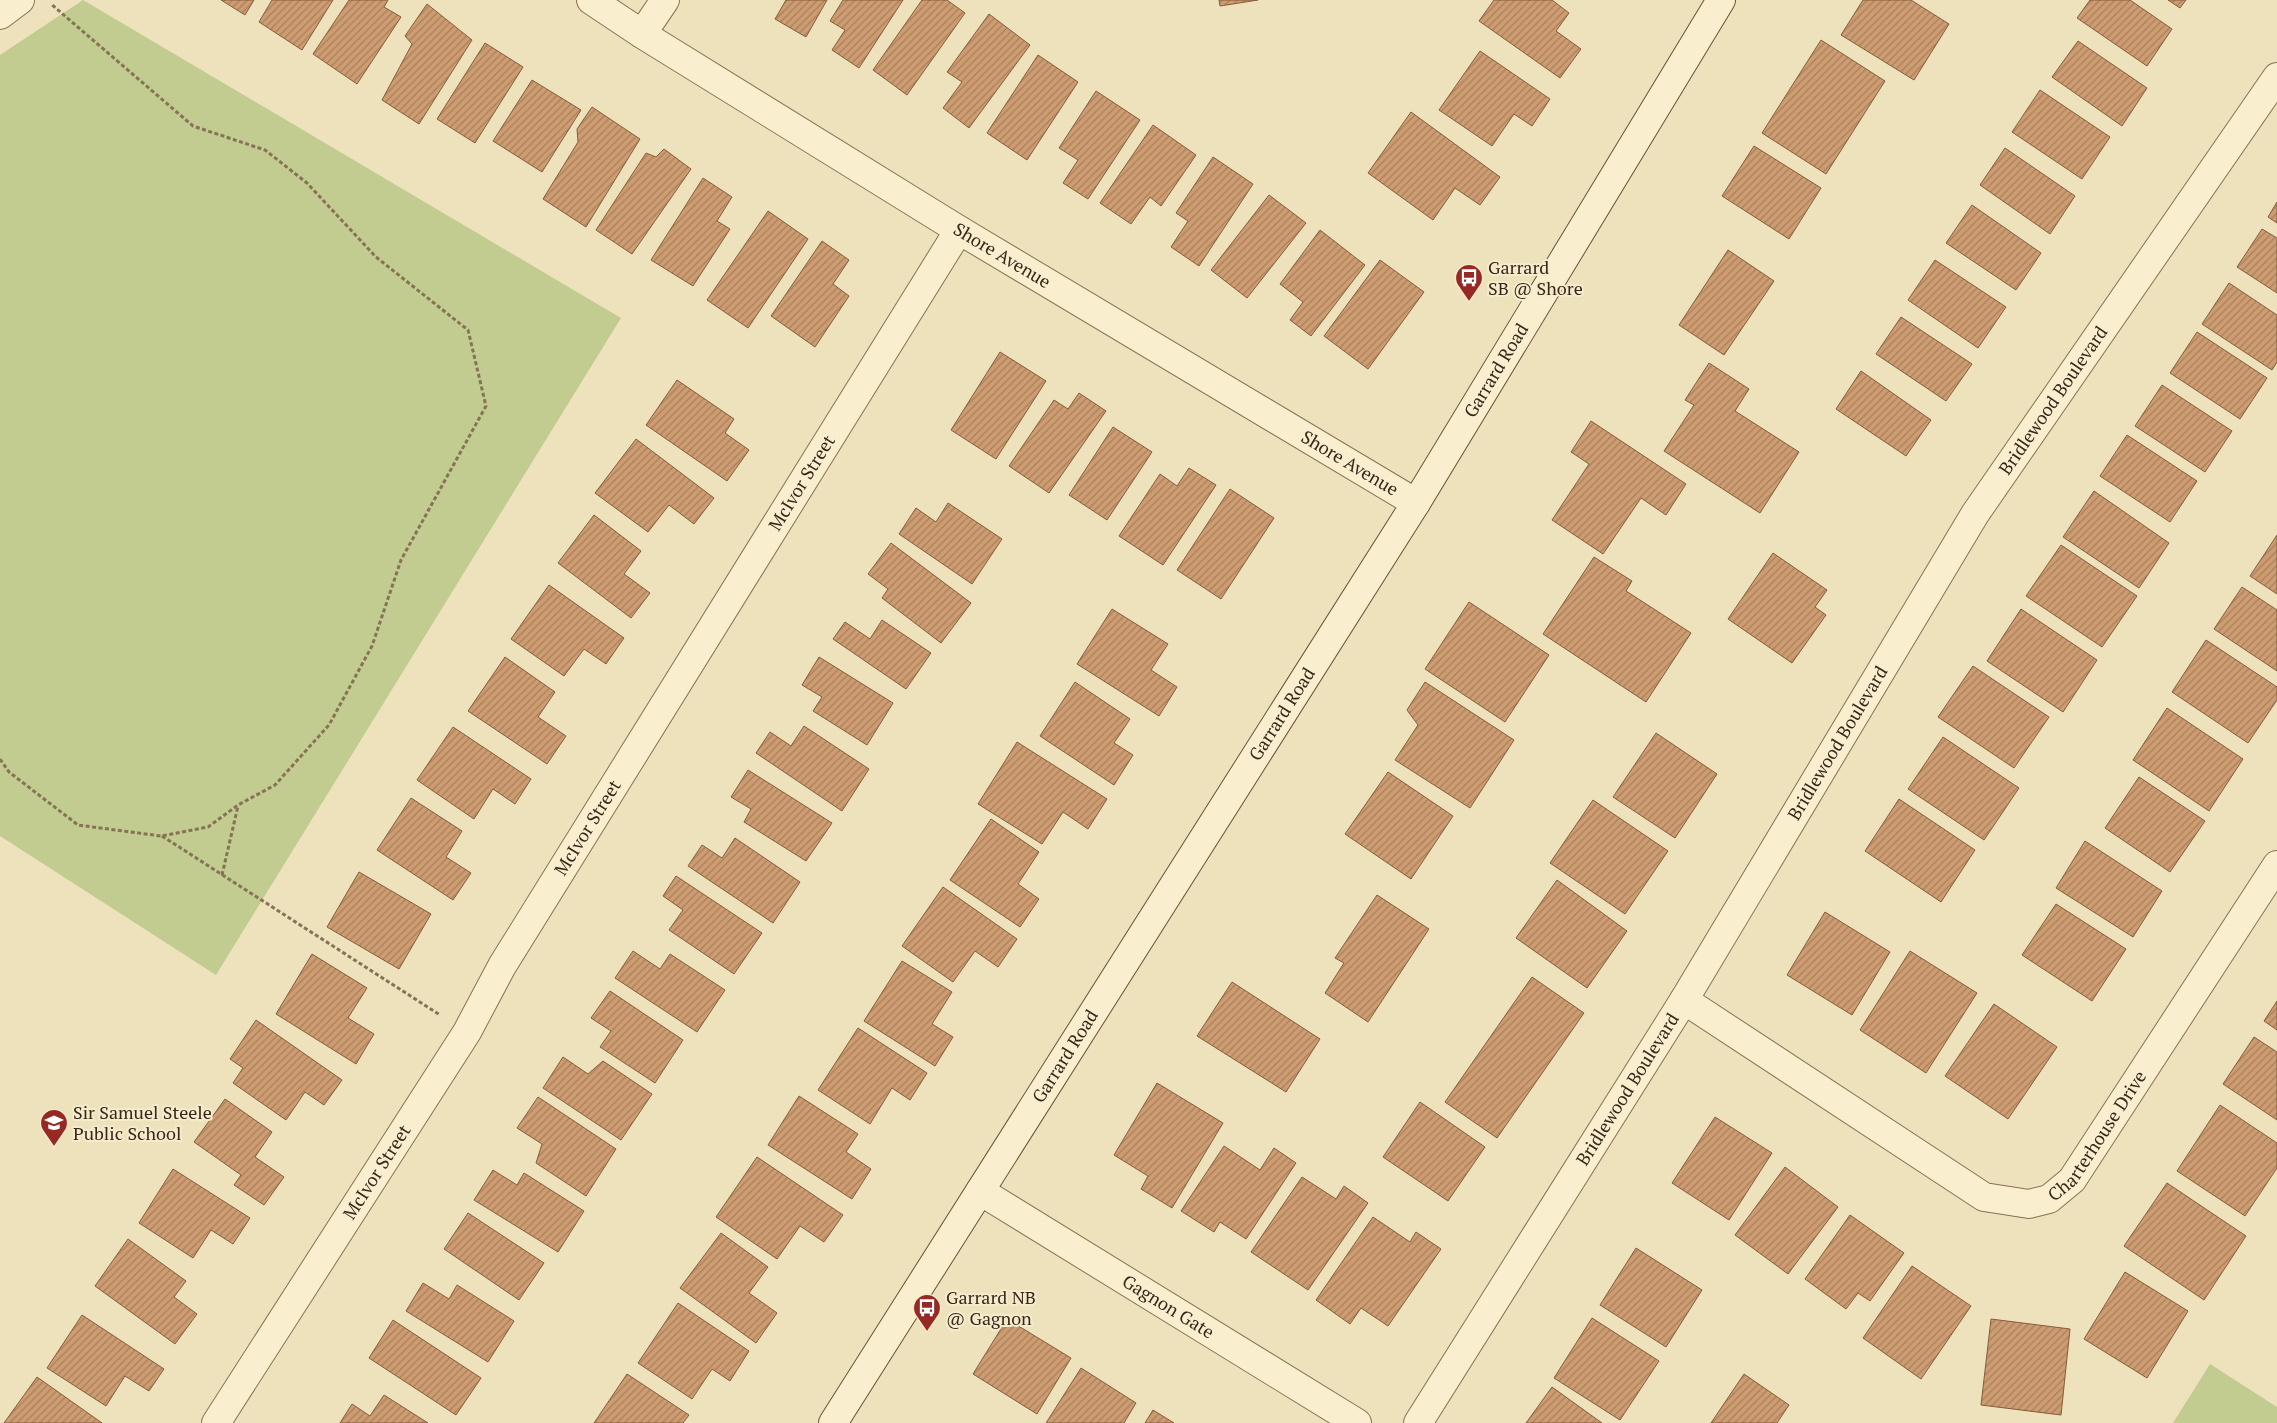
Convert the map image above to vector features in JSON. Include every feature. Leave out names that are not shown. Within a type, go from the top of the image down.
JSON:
[{"type":"street","points":[[0,14],[20,0]]},
{"type":"street","name":"Shore Avenue","points":[[592,0],[642,34],[959,230],[1416,503]]},
{"type":"street","points":[[642,34],[665,0]]},
{"type":"street","name":"Garrard Road","points":[[833,1423],[1416,503],[1721,0]]},
{"type":"street","name":"Bridlewood Boulevard","points":[[1418,1423],[1684,1000],[1975,514],[2277,77]]},
{"type":"street","name":"McIvor Street","points":[[216,1423],[467,1032],[502,966],[959,230]]},
{"type":"street","name":"Charterhouse Drive","points":[[1684,1000],[1984,1197],[2030,1204],[2049,1199],[2072,1180],[2277,864]]},
{"type":"street","name":"Gagnon Gate","points":[[980,1191],[1357,1423]]},
{"type":"path","points":[[0,759],[9,772],[78,825],[161,836],[208,827],[238,805],[276,785],[329,725],[372,646],[401,560],[486,406],[468,330],[376,257],[307,183],[265,150],[193,126],[104,46],[47,0]]},
{"type":"path","points":[[222,875],[238,805]]},
{"type":"path","points":[[161,836],[467,1032]]},
{"type":"green space","points":[[83,0],[621,318],[216,975],[0,836],[0,55]]},
{"type":"green space","points":[[2210,1364],[2277,1407],[2277,1423],[2173,1423]]},
{"type":"building","points":[[221,0],[254,0],[245,15]]},
{"type":"building","points":[[272,0],[333,0],[302,50],[259,22]]},
{"type":"building","points":[[349,0],[388,0],[384,7],[401,17],[357,84],[313,54]]},
{"type":"building","points":[[786,0],[827,0],[806,37],[775,19]]},
{"type":"building","points":[[843,0],[903,0],[859,68],[832,50],[845,30],[830,21]]},
{"type":"building","points":[[922,0],[947,0],[965,13],[907,95],[873,70]]},
{"type":"building","points":[[1219,0],[1258,0],[1220,6]]},
{"type":"building","points":[[1494,0],[1552,0],[1569,13],[1556,31],[1581,49],[1560,78],[1479,21]]},
{"type":"building","points":[[1863,0],[1911,0],[1949,24],[1914,80],[1841,35]]},
{"type":"building","points":[[2090,0],[2130,0],[2172,29],[2147,66],[2077,18]]},
{"type":"building","points":[[2168,0],[2186,0],[2180,8]]},
{"type":"building","points":[[427,4],[472,40],[419,124],[382,100],[412,44],[405,36]]},
{"type":"building","points":[[989,14],[1030,45],[969,128],[943,108],[962,82],[947,72]]},
{"type":"building","points":[[1821,40],[1885,81],[1826,174],[1762,133]]},
{"type":"building","points":[[2078,41],[2147,88],[2122,126],[2052,77]]},
{"type":"building","points":[[485,43],[523,67],[475,143],[437,119]]},
{"type":"building","points":[[1480,51],[1550,99],[1532,126],[1514,114],[1492,146],[1439,110]]},
{"type":"building","points":[[1038,55],[1078,82],[1027,160],[987,133]]},
{"type":"building","points":[[532,80],[581,110],[542,172],[493,141]]},
{"type":"building","points":[[2040,90],[2110,137],[2082,179],[2012,132]]},
{"type":"building","points":[[1096,91],[1140,120],[1088,199],[1063,183],[1078,160],[1059,148]]},
{"type":"building","points":[[592,107],[640,139],[586,227],[543,199],[578,142],[577,129]]},
{"type":"building","points":[[1411,112],[1500,177],[1480,205],[1455,188],[1433,220],[1368,173]]},
{"type":"building","points":[[1153,125],[1196,155],[1161,206],[1150,197],[1131,224],[1100,203]]},
{"type":"building","points":[[1754,146],[1821,188],[1789,239],[1722,196]]},
{"type":"building","points":[[2005,148],[2075,196],[2050,234],[1980,185]]},
{"type":"building","points":[[664,149],[691,169],[632,254],[596,230],[646,153],[656,157]]},
{"type":"building","points":[[1213,157],[1253,184],[1199,266],[1171,247],[1188,221],[1176,213]]},
{"type":"building","points":[[703,178],[732,197],[717,221],[730,229],[693,286],[651,260]]},
{"type":"building","points":[[1269,195],[1306,223],[1247,298],[1211,270]]},
{"type":"building","points":[[2277,202],[2277,223],[2268,217]]},
{"type":"building","points":[[1972,205],[2041,253],[2016,290],[1946,243]]},
{"type":"building","points":[[768,211],[808,239],[748,328],[707,300]]},
{"type":"building","points":[[2262,229],[2277,238],[2277,293],[2237,267]]},
{"type":"building","points":[[1320,230],[1365,265],[1311,336],[1290,320],[1303,302],[1280,284]]},
{"type":"building","points":[[822,241],[849,260],[833,284],[849,296],[815,347],[771,316]]},
{"type":"building","points":[[1728,250],[1774,281],[1724,355],[1679,325]]},
{"type":"building","points":[[1380,260],[1424,292],[1368,369],[1324,336]]},
{"type":"building","points":[[1935,260],[2006,307],[1978,348],[1908,300]]},
{"type":"building","points":[[2229,283],[2277,315],[2277,362],[2272,370],[2202,324]]},
{"type":"building","points":[[1901,317],[1972,364],[1946,401],[1876,354]]},
{"type":"building","points":[[2197,332],[2267,378],[2240,419],[2170,373]]},
{"type":"building","points":[[1000,352],[1046,381],[996,459],[951,430]]},
{"type":"building","points":[[1709,363],[1749,389],[1735,411],[1799,452],[1760,513],[1664,451],[1694,405],[1685,400]]},
{"type":"building","points":[[1861,371],[1931,420],[1906,456],[1836,409]]},
{"type":"building","points":[[677,380],[734,419],[725,433],[749,450],[727,481],[646,425]]},
{"type":"building","points":[[2162,385],[2232,431],[2205,472],[2135,426]]},
{"type":"building","points":[[1079,393],[1106,411],[1049,493],[1009,466],[1054,400],[1068,409]]},
{"type":"building","points":[[1591,421],[1686,484],[1666,515],[1641,498],[1603,554],[1552,520],[1589,464],[1571,452]]},
{"type":"building","points":[[1113,427],[1152,452],[1107,520],[1069,495]]},
{"type":"building","points":[[2127,435],[2197,481],[2170,522],[2100,476]]},
{"type":"building","points":[[636,439],[714,498],[694,524],[669,505],[648,532],[595,493]]},
{"type":"building","points":[[1189,468],[1216,485],[1163,565],[1119,536],[1160,474],[1177,486]]},
{"type":"building","points":[[1230,489],[1274,518],[1221,599],[1177,570]]},
{"type":"building","points":[[2094,491],[2169,543],[2139,588],[2063,537]]},
{"type":"building","points":[[948,503],[1002,539],[972,584],[899,534],[916,508],[936,522]]},
{"type":"building","points":[[594,515],[641,551],[624,574],[650,593],[631,618],[558,563]]},
{"type":"building","points":[[2277,535],[2277,594],[2250,576]]},
{"type":"building","points":[[891,543],[971,603],[941,643],[882,598],[888,589],[868,574]]},
{"type":"building","points":[[2061,545],[2137,596],[2102,647],[2026,596]]},
{"type":"building","points":[[1773,553],[1827,590],[1815,607],[1826,615],[1792,663],[1728,619]]},
{"type":"building","points":[[1594,557],[1632,581],[1626,591],[1691,633],[1646,702],[1543,634]]},
{"type":"building","points":[[549,585],[624,638],[606,664],[584,649],[564,676],[511,639]]},
{"type":"building","points":[[2242,587],[2277,610],[2277,671],[2214,629]]},
{"type":"building","points":[[1469,602],[1549,655],[1505,722],[1425,669]]},
{"type":"building","points":[[1112,609],[1168,644],[1151,670],[1177,687],[1159,716],[1077,664]]},
{"type":"building","points":[[2021,609],[2097,660],[2063,712],[1987,661]]},
{"type":"building","points":[[882,620],[931,653],[906,689],[833,639],[845,622],[870,639]]},
{"type":"building","points":[[2206,640],[2277,687],[2277,700],[2248,743],[2172,692]]},
{"type":"building","points":[[505,657],[555,692],[538,717],[566,736],[547,764],[468,711]]},
{"type":"building","points":[[819,657],[893,703],[867,745],[813,711],[822,697],[802,685]]},
{"type":"building","points":[[1973,666],[2049,717],[2014,768],[1938,717]]},
{"type":"building","points":[[1075,682],[1130,719],[1114,743],[1133,755],[1114,785],[1040,736]]},
{"type":"building","points":[[1425,682],[1514,740],[1470,808],[1395,760],[1418,725],[1407,710]]},
{"type":"building","points":[[2167,708],[2243,759],[2209,811],[2133,760]]},
{"type":"building","points":[[804,726],[869,769],[842,811],[756,753],[770,732],[791,746]]},
{"type":"building","points":[[453,727],[531,779],[515,804],[493,789],[474,819],[417,780]]},
{"type":"building","points":[[1656,733],[1717,774],[1675,838],[1613,797]]},
{"type":"building","points":[[1943,737],[2019,788],[1984,840],[1908,789]]},
{"type":"building","points":[[1017,742],[1107,799],[1088,829],[1063,812],[1042,844],[978,804]]},
{"type":"building","points":[[748,770],[832,823],[806,861],[744,822],[751,809],[731,797]]},
{"type":"building","points":[[1388,772],[1453,816],[1411,879],[1345,834]]},
{"type":"building","points":[[2139,777],[2205,821],[2170,872],[2105,828]]},
{"type":"building","points":[[411,798],[462,831],[446,857],[471,873],[453,900],[377,850]]},
{"type":"building","points":[[1899,799],[1975,850],[1941,902],[1865,851]]},
{"type":"building","points":[[1593,800],[1668,851],[1625,914],[1550,863]]},
{"type":"building","points":[[991,819],[1039,852],[1018,884],[1039,899],[1020,927],[950,880]]},
{"type":"building","points":[[735,838],[800,882],[773,923],[688,866],[702,845],[722,858]]},
{"type":"building","points":[[2085,841],[2162,891],[2133,937],[2056,888]]},
{"type":"building","points":[[359,872],[431,914],[399,969],[327,927]]},
{"type":"building","points":[[676,876],[762,933],[734,974],[669,930],[683,910],[663,896]]},
{"type":"building","points":[[1557,880],[1627,931],[1587,988],[1516,938]]},
{"type":"building","points":[[943,887],[1017,939],[998,967],[975,951],[953,982],[902,946]]},
{"type":"building","points":[[1377,895],[1429,929],[1368,1022],[1325,993],[1344,963],[1335,958]]},
{"type":"building","points":[[2056,904],[2126,949],[2092,1001],[2022,955]]},
{"type":"building","points":[[1825,912],[1890,952],[1852,1015],[1787,975]]},
{"type":"building","points":[[633,951],[660,969],[670,954],[725,990],[697,1032],[615,978]]},
{"type":"building","points":[[1910,951],[1977,993],[1926,1073],[1860,1030]]},
{"type":"building","points":[[312,954],[367,988],[348,1018],[374,1034],[356,1064],[276,1014]]},
{"type":"building","points":[[902,961],[952,992],[932,1024],[953,1037],[935,1066],[864,1021]]},
{"type":"building","points":[[1532,977],[1584,1013],[1497,1138],[1445,1102]]},
{"type":"building","points":[[1232,982],[1320,1039],[1286,1092],[1197,1036]]},
{"type":"building","points":[[610,991],[683,1040],[655,1083],[600,1047],[611,1031],[591,1018]]},
{"type":"building","points":[[2277,1001],[2277,1030],[2264,1021]]},
{"type":"building","points":[[1994,1004],[2057,1047],[2008,1119],[1945,1076]]},
{"type":"building","points":[[256,1020],[342,1080],[324,1105],[305,1092],[286,1120],[233,1083],[243,1068],[230,1059]]},
{"type":"building","points":[[858,1028],[927,1073],[910,1100],[892,1088],[870,1124],[818,1090]]},
{"type":"building","points":[[2254,1037],[2277,1052],[2277,1120],[2223,1084]]},
{"type":"building","points":[[563,1057],[588,1074],[603,1061],[652,1094],[621,1140],[543,1088]]},
{"type":"building","points":[[1157,1083],[1223,1123],[1172,1208],[1141,1189],[1148,1176],[1114,1155]]},
{"type":"building","points":[[799,1096],[858,1134],[846,1152],[871,1169],[852,1199],[768,1145]]},
{"type":"building","points":[[538,1097],[616,1149],[586,1196],[536,1163],[542,1144],[517,1128]]},
{"type":"building","points":[[225,1099],[272,1132],[255,1157],[284,1177],[264,1205],[234,1185],[241,1175],[194,1142]]},
{"type":"building","points":[[1420,1102],[1485,1147],[1448,1201],[1383,1157]]},
{"type":"building","points":[[2220,1105],[2277,1143],[2277,1168],[2245,1216],[2177,1171]]},
{"type":"building","points":[[1715,1117],[1772,1153],[1729,1220],[1672,1183]]},
{"type":"building","points":[[1224,1146],[1260,1170],[1274,1148],[1296,1163],[1246,1239],[1220,1222],[1214,1232],[1181,1211]]},
{"type":"building","points":[[757,1157],[843,1215],[824,1242],[800,1226],[777,1259],[716,1217]]},
{"type":"building","points":[[1785,1167],[1838,1207],[1788,1274],[1735,1235]]},
{"type":"building","points":[[173,1169],[250,1218],[233,1244],[211,1230],[193,1258],[139,1223]]},
{"type":"building","points":[[493,1170],[517,1185],[524,1173],[584,1211],[558,1252],[474,1200]]},
{"type":"building","points":[[1302,1177],[1336,1199],[1344,1186],[1368,1203],[1308,1290],[1251,1252]]},
{"type":"building","points":[[2167,1183],[2246,1236],[2204,1300],[2124,1246]]},
{"type":"building","points":[[468,1213],[544,1263],[519,1300],[444,1249]]},
{"type":"building","points":[[1850,1215],[1904,1253],[1870,1301],[1858,1293],[1846,1309],[1805,1279]]},
{"type":"building","points":[[1373,1217],[1410,1242],[1416,1232],[1441,1249],[1388,1326],[1361,1308],[1350,1324],[1316,1300]]},
{"type":"building","points":[[721,1233],[768,1267],[749,1293],[777,1313],[756,1343],[680,1288]]},
{"type":"building","points":[[128,1239],[186,1281],[174,1297],[197,1314],[175,1344],[95,1286]]},
{"type":"building","points":[[1636,1248],[1702,1290],[1666,1347],[1600,1305]]},
{"type":"building","points":[[1912,1266],[1971,1306],[1921,1379],[1863,1338]]},
{"type":"building","points":[[2125,1272],[2188,1311],[2147,1378],[2084,1339]]},
{"type":"building","points":[[423,1283],[449,1299],[457,1285],[514,1321],[488,1362],[406,1311]]},
{"type":"building","points":[[678,1303],[749,1351],[730,1381],[712,1369],[692,1399],[638,1363]]},
{"type":"building","points":[[82,1315],[164,1369],[149,1391],[125,1376],[106,1406],[47,1368]]},
{"type":"building","points":[[1592,1318],[1659,1361],[1620,1420],[1554,1378]]},
{"type":"building","points":[[1007,1319],[1071,1358],[1037,1414],[973,1374]]},
{"type":"building","points":[[1991,1319],[2070,1329],[2061,1415],[1981,1405]]},
{"type":"building","points":[[393,1320],[481,1378],[456,1415],[369,1358]]},
{"type":"building","points":[[1081,1368],[1136,1403],[1124,1423],[1046,1423]]},
{"type":"building","points":[[627,1374],[689,1415],[683,1423],[594,1423]]},
{"type":"building","points":[[1744,1374],[1789,1405],[1777,1423],[1711,1423]]},
{"type":"building","points":[[37,1377],[102,1423],[4,1423]]},
{"type":"building","points":[[1552,1387],[1602,1423],[1526,1423]]},
{"type":"building","points":[[384,1395],[428,1423],[340,1423],[352,1404],[370,1416]]},
{"type":"building","points":[[1153,1410],[1174,1423],[1145,1423]]},
{"type":"place","name":"Garrard SB @ Shore","points":[[1469,302]]},
{"type":"place","name":"Sir Samuel Steele Public School","points":[[54,1147]]},
{"type":"place","name":"Garrard NB @ Gagnon","points":[[927,1332]]}]
